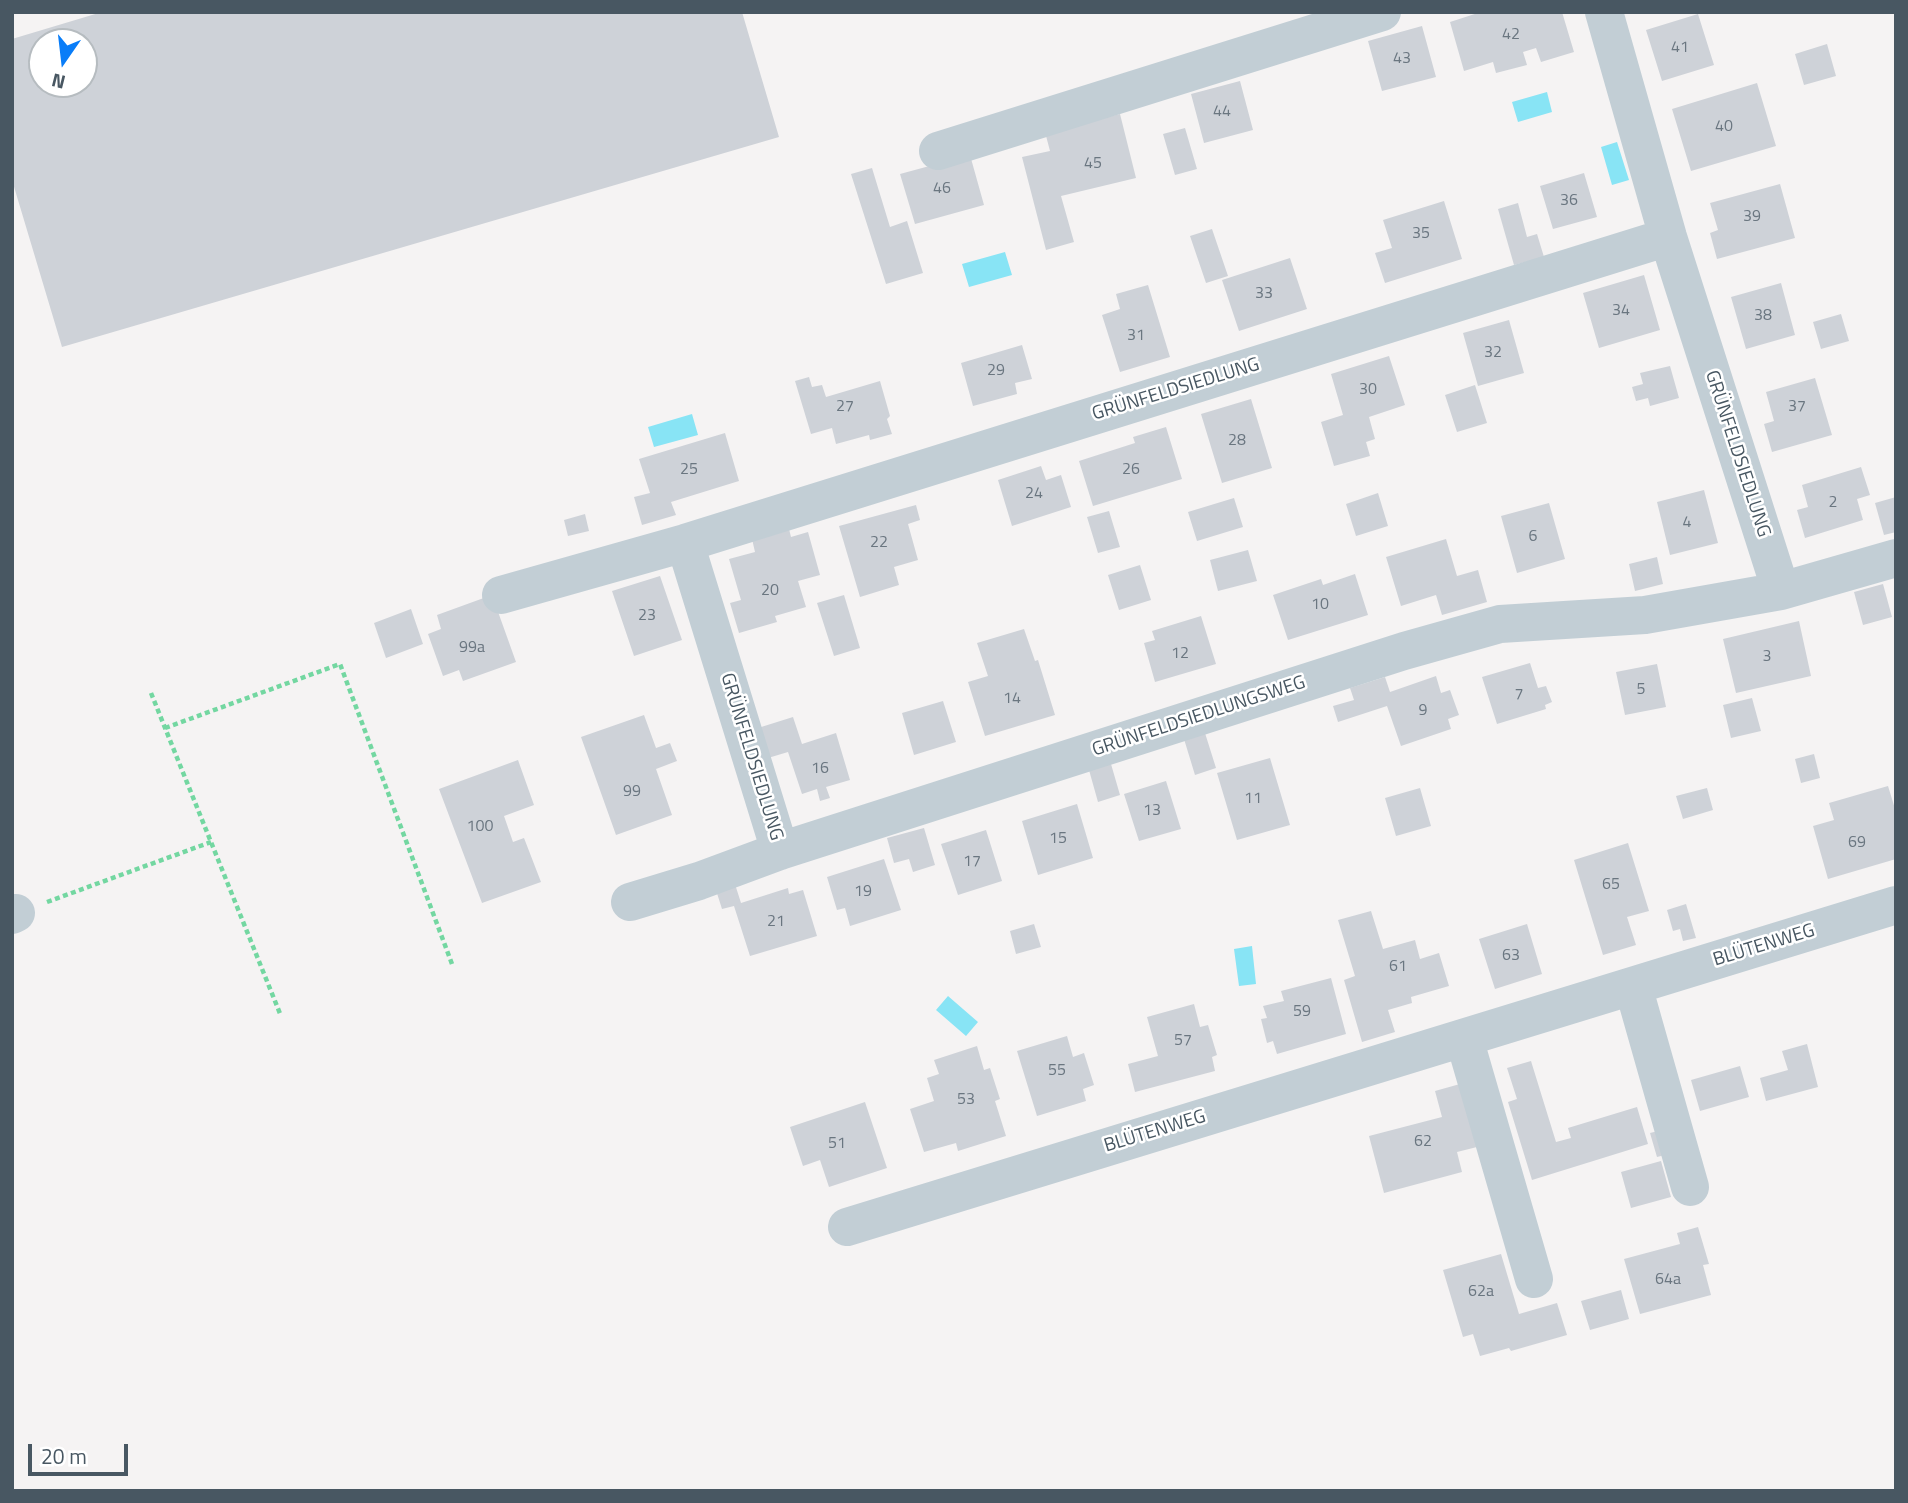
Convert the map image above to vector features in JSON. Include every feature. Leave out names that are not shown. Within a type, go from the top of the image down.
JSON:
[{"type":"street","points":[[938,151],[1382,12]]},
{"type":"street","name":"GRÜNFELDSIEDLUNG","points":[[1604,12],[1668,237],[1781,591]]},
{"type":"street","name":"GRÜNFELDSIEDLUNG","points":[[501,595],[684,543],[1668,237]]},
{"type":"street","name":"GRÜNFELDSIEDLUNG","points":[[684,543],[780,851]]},
{"type":"street","name":"GRÜNFELDSIEDLUNGSWEG","points":[[630,902],[699,881],[780,851],[1404,651],[1500,624],[1645,615],[1781,591],[1896,558]]},
{"type":"street","name":"BLÜTENWEG","points":[[847,1227],[1896,905]]},
{"type":"street","points":[[1633,986],[1690,1187]]},
{"type":"street","points":[[1464,1038],[1534,1279]]},
{"type":"path","points":[[165,728],[340,664],[452,964]]},
{"type":"path","points":[[151,693],[281,1016]]},
{"type":"path","points":[[14,914],[211,842]]},
{"type":"water","points":[[1547,92],[1552,112],[1518,122],[1512,102]]},
{"type":"water","points":[[1617,142],[1629,180],[1612,185],[1601,147]]},
{"type":"water","points":[[1005,252],[1012,275],[969,287],[962,264]]},
{"type":"water","points":[[692,414],[698,435],[654,447],[648,427]]},
{"type":"water","points":[[1252,946],[1256,984],[1239,986],[1234,949]]},
{"type":"water","points":[[948,996],[978,1022],[966,1036],[936,1010]]},
{"type":"building","points":[[102,12],[742,12],[779,137],[62,347],[12,180],[12,39],[28,34],[28,98],[98,98],[98,28],[49,28]]},
{"type":"building","points":[[1481,12],[1562,12],[1574,52],[1541,62],[1536,48],[1523,52],[1527,65],[1496,73],[1493,62],[1464,71],[1450,22]]},
{"type":"building","points":[[1698,14],[1714,65],[1662,81],[1646,30]]},
{"type":"building","points":[[1422,26],[1436,77],[1382,91],[1368,41]]},
{"type":"building","points":[[1827,44],[1836,76],[1804,85],[1795,54]]},
{"type":"building","points":[[1240,81],[1253,130],[1204,143],[1191,94]]},
{"type":"building","points":[[1757,83],[1776,146],[1691,171],[1672,109]]},
{"type":"building","points":[[1120,114],[1136,178],[1061,196],[1074,242],[1046,250],[1022,157],[1050,151],[1045,132]]},
{"type":"building","points":[[1185,128],[1197,169],[1175,175],[1163,134]]},
{"type":"building","points":[[970,155],[984,205],[915,224],[900,174]]},
{"type":"building","points":[[872,168],[890,227],[907,221],[923,273],[886,284],[851,174]]},
{"type":"building","points":[[1584,173],[1597,217],[1553,229],[1540,186]]},
{"type":"building","points":[[1780,184],[1795,238],[1717,259],[1710,233],[1718,230],[1710,203]]},
{"type":"building","points":[[1444,201],[1462,259],[1385,283],[1375,253],[1392,248],[1383,220]]},
{"type":"building","points":[[1518,203],[1527,237],[1537,234],[1544,257],[1514,265],[1498,209]]},
{"type":"building","points":[[1212,229],[1228,276],[1206,283],[1190,236]]},
{"type":"building","points":[[1290,258],[1307,309],[1239,331],[1222,280]]},
{"type":"building","points":[[1644,275],[1660,330],[1599,348],[1583,293]]},
{"type":"building","points":[[1781,283],[1795,335],[1746,349],[1731,297]]},
{"type":"building","points":[[1148,285],[1170,357],[1120,372],[1102,315],[1120,309],[1116,294]]},
{"type":"building","points":[[1841,314],[1849,341],[1821,349],[1813,322]]},
{"type":"building","points":[[1509,320],[1524,373],[1478,386],[1463,333]]},
{"type":"building","points":[[1022,345],[1032,379],[1015,383],[1017,394],[973,406],[961,363]]},
{"type":"building","points":[[1389,356],[1405,405],[1369,417],[1375,439],[1366,442],[1370,456],[1334,466],[1321,422],[1343,415],[1331,374]]},
{"type":"building","points":[[1670,366],[1679,398],[1650,406],[1648,398],[1636,401],[1632,387],[1643,384],[1640,373]]},
{"type":"building","points":[[809,377],[812,387],[822,385],[826,397],[880,381],[892,434],[870,440],[869,435],[836,444],[832,428],[811,434],[795,381]]},
{"type":"building","points":[[1815,378],[1832,435],[1772,452],[1764,424],[1774,421],[1766,392]]},
{"type":"building","points":[[1475,385],[1487,423],[1457,432],[1445,395]]},
{"type":"building","points":[[1251,399],[1272,468],[1222,483],[1201,414]]},
{"type":"building","points":[[1166,427],[1182,479],[1093,506],[1079,461],[1135,443],[1133,437]]},
{"type":"building","points":[[725,433],[739,481],[671,502],[676,515],[642,525],[634,497],[650,493],[639,459]]},
{"type":"building","points":[[1041,466],[1046,480],[1061,475],[1071,507],[1012,526],[998,480]]},
{"type":"building","points":[[1861,467],[1870,495],[1857,499],[1863,520],[1805,538],[1797,510],[1808,507],[1802,485]]},
{"type":"building","points":[[1704,490],[1718,543],[1670,555],[1657,502]]},
{"type":"building","points":[[1378,493],[1388,526],[1356,536],[1346,504]]},
{"type":"building","points":[[1896,497],[1896,532],[1884,535],[1875,503]]},
{"type":"building","points":[[1234,498],[1243,527],[1197,541],[1188,512]]},
{"type":"building","points":[[1549,503],[1565,559],[1517,573],[1501,516]]},
{"type":"building","points":[[916,505],[920,520],[908,524],[918,560],[894,567],[899,585],[860,597],[839,526]]},
{"type":"building","points":[[1109,511],[1120,547],[1098,553],[1087,517]]},
{"type":"building","points":[[585,514],[589,531],[568,536],[564,520]]},
{"type":"building","points":[[789,529],[791,537],[808,532],[820,575],[798,581],[806,607],[775,616],[777,622],[739,633],[730,603],[741,600],[729,559],[755,552],[752,539]]},
{"type":"building","points":[[1446,539],[1457,576],[1478,570],[1487,602],[1442,615],[1436,595],[1401,606],[1386,557]]},
{"type":"building","points":[[1248,550],[1257,581],[1218,591],[1210,560]]},
{"type":"building","points":[[1657,557],[1663,584],[1635,591],[1629,564]]},
{"type":"building","points":[[1140,565],[1151,600],[1119,610],[1108,575]]},
{"type":"building","points":[[1355,574],[1368,615],[1288,640],[1273,595],[1321,579],[1323,585]]},
{"type":"building","points":[[660,576],[682,640],[634,656],[612,591]]},
{"type":"building","points":[[1883,584],[1892,617],[1863,625],[1854,592]]},
{"type":"building","points":[[492,595],[516,662],[463,681],[459,670],[443,676],[428,634],[441,629],[437,615]]},
{"type":"building","points":[[844,595],[860,648],[834,656],[817,603]]},
{"type":"building","points":[[411,609],[423,644],[386,658],[374,623]]},
{"type":"building","points":[[1201,616],[1216,664],[1155,682],[1144,643],[1155,640],[1152,631]]},
{"type":"building","points":[[1799,621],[1811,676],[1736,693],[1723,639]]},
{"type":"building","points":[[1024,629],[1035,661],[1038,660],[1055,715],[985,736],[968,682],[988,676],[977,643]]},
{"type":"building","points":[[1530,663],[1538,688],[1546,686],[1552,702],[1545,705],[1546,709],[1497,724],[1482,677]]},
{"type":"building","points":[[1657,664],[1666,707],[1625,715],[1616,672]]},
{"type":"building","points":[[1436,676],[1441,693],[1450,690],[1459,715],[1448,719],[1451,729],[1401,746],[1387,706],[1338,722],[1333,706],[1354,700],[1350,688],[1385,677],[1390,692]]},
{"type":"building","points":[[1752,698],[1761,731],[1731,738],[1723,705]]},
{"type":"building","points":[[943,701],[956,742],[914,755],[902,713]]},
{"type":"building","points":[[644,715],[656,748],[670,743],[677,761],[656,769],[672,815],[616,835],[581,737]]},
{"type":"building","points":[[793,717],[802,744],[836,733],[850,780],[826,787],[830,798],[820,801],[817,789],[802,794],[788,752],[768,758],[758,728]]},
{"type":"building","points":[[1205,733],[1216,768],[1195,775],[1184,739]]},
{"type":"building","points":[[1814,754],[1820,778],[1801,783],[1795,759]]},
{"type":"building","points":[[1270,758],[1290,825],[1237,840],[1217,773]]},
{"type":"building","points":[[518,760],[534,805],[504,816],[513,842],[524,838],[541,882],[482,903],[439,789]]},
{"type":"building","points":[[1111,764],[1120,795],[1098,802],[1089,770]]},
{"type":"building","points":[[1166,781],[1181,829],[1139,841],[1124,794]]},
{"type":"building","points":[[1888,786],[1896,812],[1896,859],[1828,879],[1813,826],[1834,820],[1829,803]]},
{"type":"building","points":[[1420,788],[1431,826],[1396,836],[1385,798]]},
{"type":"building","points":[[1707,788],[1713,810],[1683,819],[1676,796]]},
{"type":"building","points":[[1077,804],[1093,858],[1038,875],[1022,821]]},
{"type":"building","points":[[924,828],[935,865],[913,872],[909,859],[894,863],[887,838]]},
{"type":"building","points":[[986,830],[1002,881],[958,895],[941,844]]},
{"type":"building","points":[[1628,843],[1649,911],[1627,917],[1636,945],[1603,955],[1574,860]]},
{"type":"building","points":[[884,859],[901,910],[850,926],[845,908],[837,910],[827,877]]},
{"type":"building","points":[[734,881],[741,903],[788,888],[789,894],[803,890],[817,936],[750,956],[734,906],[722,909],[715,887]]},
{"type":"building","points":[[1686,904],[1696,938],[1683,941],[1680,929],[1673,931],[1667,910]]},
{"type":"building","points":[[1371,911],[1383,949],[1415,940],[1420,959],[1439,953],[1449,986],[1411,997],[1412,1003],[1388,1010],[1395,1032],[1362,1042],[1344,980],[1355,976],[1338,920]]},
{"type":"building","points":[[1034,924],[1041,947],[1016,954],[1010,931]]},
{"type":"building","points":[[1527,924],[1542,974],[1495,989],[1479,939]]},
{"type":"building","points":[[1331,978],[1346,1034],[1277,1054],[1273,1041],[1267,1043],[1261,1019],[1267,1018],[1263,1006],[1284,1001],[1281,991]]},
{"type":"building","points":[[1194,1004],[1200,1027],[1208,1025],[1217,1055],[1212,1057],[1215,1071],[1135,1092],[1128,1064],[1158,1056],[1147,1017]]},
{"type":"building","points":[[1067,1036],[1073,1057],[1084,1053],[1094,1085],[1083,1089],[1086,1101],[1037,1116],[1017,1051]]},
{"type":"building","points":[[1807,1044],[1818,1087],[1766,1101],[1760,1078],[1788,1070],[1782,1051]]},
{"type":"building","points":[[977,1046],[984,1070],[990,1068],[1000,1099],[995,1101],[1006,1136],[958,1151],[956,1143],[924,1152],[910,1109],[934,1101],[927,1078],[939,1074],[934,1060]]},
{"type":"building","points":[[1531,1061],[1556,1142],[1571,1138],[1568,1128],[1637,1107],[1648,1144],[1532,1180],[1508,1102],[1517,1099],[1507,1068]]},
{"type":"building","points":[[1740,1066],[1749,1097],[1700,1111],[1691,1080]]},
{"type":"building","points":[[1460,1084],[1477,1147],[1457,1152],[1462,1172],[1384,1193],[1369,1136],[1442,1117],[1435,1091]]},
{"type":"building","points":[[865,1102],[887,1168],[829,1187],[820,1160],[803,1166],[790,1127]]},
{"type":"building","points":[[1666,1129],[1673,1153],[1657,1157],[1650,1133]]},
{"type":"building","points":[[1661,1161],[1671,1197],[1631,1208],[1621,1172]]},
{"type":"building","points":[[1698,1227],[1709,1264],[1703,1265],[1711,1295],[1640,1314],[1624,1259],[1680,1244],[1677,1233]]},
{"type":"building","points":[[1501,1254],[1519,1314],[1557,1303],[1567,1335],[1511,1351],[1509,1348],[1480,1356],[1473,1334],[1463,1337],[1443,1270]]},
{"type":"building","points":[[1621,1290],[1629,1319],[1590,1330],[1581,1301]]}]
